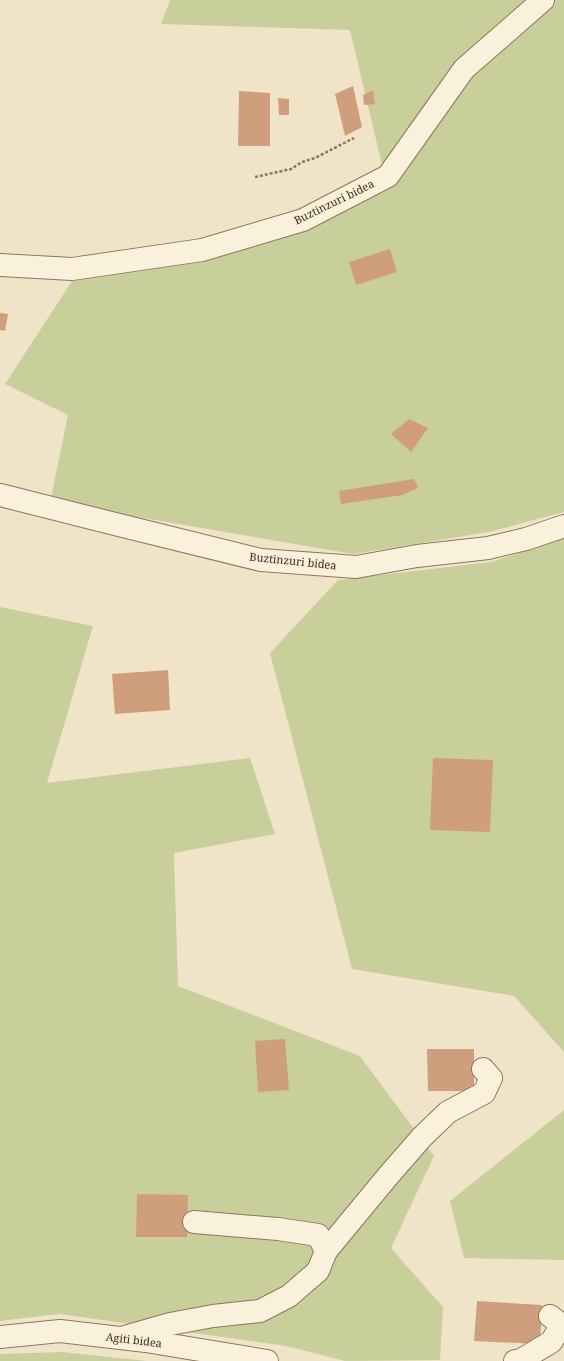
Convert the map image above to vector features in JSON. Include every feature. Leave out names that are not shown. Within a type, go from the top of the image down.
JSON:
[{"type":"street","name":"Buztinzuri bidea","points":[[0,265],[72,269],[202,250],[303,220],[388,176],[464,69],[544,0]]},
{"type":"street","name":"Buztinzuri bidea","points":[[0,495],[261,560],[356,567],[417,556],[488,548],[526,539],[564,526]]},
{"type":"street","points":[[121,1338],[170,1324],[213,1316],[260,1311],[289,1296],[318,1271],[326,1251],[422,1137],[448,1112],[484,1093],[491,1078],[483,1069]]},
{"type":"street","points":[[194,1222],[278,1229],[318,1235],[326,1251]]},
{"type":"street","points":[[515,1361],[521,1360],[551,1342],[562,1325],[550,1316]]},
{"type":"street","name":"Agiti bidea","points":[[0,1337],[60,1331],[146,1341],[267,1361]]},
{"type":"path","points":[[255,177],[291,169],[302,162],[315,158],[354,138]]},
{"type":"green space","points":[[170,0],[564,0],[564,512],[489,532],[353,554],[120,514],[51,498],[68,415],[5,384],[72,281],[206,260],[387,186],[350,30],[161,24]]},
{"type":"green space","points":[[564,538],[564,1052],[514,996],[352,969],[270,653],[338,580],[491,562]]},
{"type":"green space","points":[[0,607],[93,626],[47,783],[250,758],[275,834],[174,853],[178,986],[360,1056],[434,1156],[391,1248],[443,1307],[440,1360],[345,1361],[286,1346],[59,1314],[0,1321]]},
{"type":"green space","points":[[564,1110],[564,1260],[464,1258],[450,1201]]},
{"type":"green space","points":[[62,1352],[147,1361],[0,1361],[0,1354]]},
{"type":"building","points":[[353,86],[362,127],[345,136],[335,94]]},
{"type":"building","points":[[373,90],[375,104],[364,105],[363,95]]},
{"type":"building","points":[[239,91],[270,93],[270,146],[238,146]]},
{"type":"building","points":[[278,98],[289,99],[289,115],[279,115]]},
{"type":"building","points":[[390,249],[397,272],[356,285],[349,262]]},
{"type":"building","points":[[0,313],[8,314],[5,331],[0,330]]},
{"type":"building","points":[[409,419],[428,428],[411,452],[391,434]]},
{"type":"building","points":[[414,479],[418,488],[403,495],[341,504],[339,491]]},
{"type":"building","points":[[168,670],[170,710],[115,714],[112,674]]},
{"type":"building","points":[[433,758],[493,760],[490,832],[430,830]]},
{"type":"building","points":[[285,1039],[289,1090],[258,1092],[255,1041]]},
{"type":"building","points":[[427,1049],[474,1049],[474,1091],[428,1091]]},
{"type":"building","points":[[137,1194],[188,1195],[187,1237],[136,1237]]},
{"type":"building","points":[[477,1301],[542,1305],[540,1344],[474,1341]]}]
